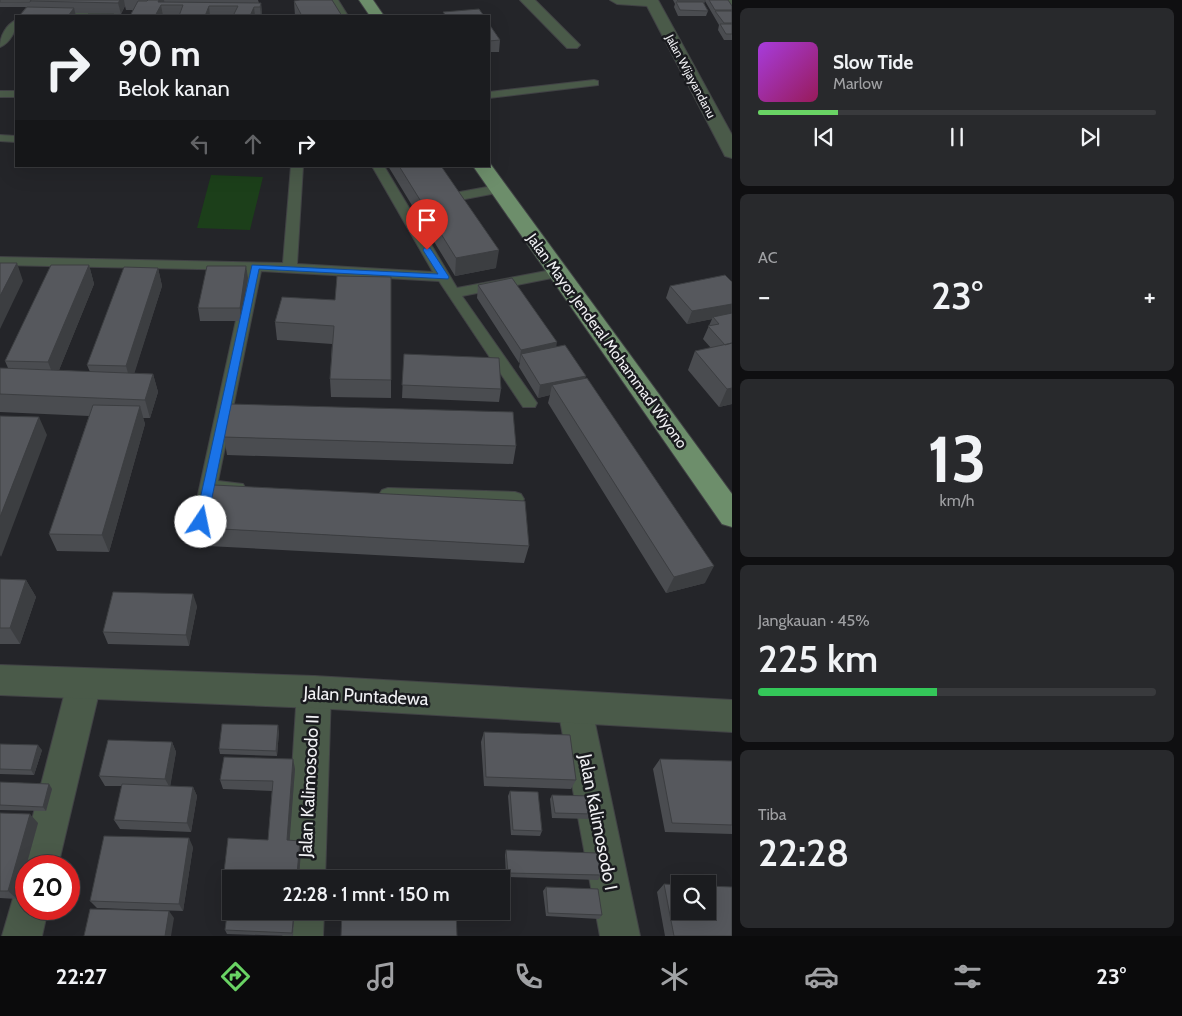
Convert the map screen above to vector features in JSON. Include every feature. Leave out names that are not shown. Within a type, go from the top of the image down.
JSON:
[{"type":"main road","points":[[366,0],[376,15]]},
{"type":"main road","name":"Jalan Mayor Jenderal Mohammad Wiyono","points":[[483,167],[557,274],[732,516]]},
{"type":"street","points":[[527,0],[572,45]]},
{"type":"street","points":[[617,0],[651,1]]},
{"type":"street","name":"Jalan Wijayandanu","points":[[651,1],[732,152]]},
{"type":"street","name":"Jalan Puntadewa","points":[[0,680],[314,692],[575,709],[732,716]]},
{"type":"street","points":[[42,855],[84,684]]},
{"type":"street","name":"Jalan Kalimosodo II","points":[[306,870],[314,692]]},
{"type":"street","name":"Jalan Kalimosodo I","points":[[575,709],[620,936]]},
{"type":"street","points":[[22,936],[26,920]]},
{"type":"street","points":[[303,936],[304,920]]},
{"type":"lane","points":[[333,0],[342,15]]},
{"type":"lane","points":[[28,15],[76,15]]},
{"type":"lane","points":[[0,44],[15,24]]},
{"type":"lane","points":[[490,95],[594,82]]},
{"type":"lane","points":[[0,94],[15,94]]},
{"type":"lane","points":[[0,138],[15,138]]},
{"type":"lane","points":[[290,269],[297,167]]},
{"type":"lane","points":[[379,167],[406,207],[453,293],[528,403]]},
{"type":"lane","points":[[449,198],[498,189]]},
{"type":"lane","points":[[0,261],[255,266],[445,277]]},
{"type":"lane","points":[[201,522],[255,266]]},
{"type":"lane","points":[[453,293],[557,274]]},
{"type":"lane","points":[[208,488],[258,490]]},
{"type":"lane","points":[[367,494],[515,499]]},
{"type":"green space","points":[[211,175],[263,177],[250,230],[197,228]]},
{"type":"building","points":[[0,0],[31,0],[30,2],[0,2]]},
{"type":"building","points":[[31,0],[120,0],[118,3]]},
{"type":"building","points":[[332,0],[341,15],[301,15],[294,1]]},
{"type":"building","points":[[705,0],[705,1],[678,1]]},
{"type":"building","points":[[709,0],[728,0],[732,10],[715,10]]},
{"type":"building","points":[[138,1],[261,3],[260,7],[254,7],[250,15],[234,15],[238,6],[209,6],[205,15],[179,15],[183,5],[161,5],[156,15],[131,15]]},
{"type":"building","points":[[676,2],[703,2],[708,11],[680,10]]},
{"type":"building","points":[[27,7],[74,8],[69,15],[20,15]]},
{"type":"building","points":[[479,9],[483,15],[445,15],[443,12]]},
{"type":"building","points":[[715,11],[732,11],[732,23],[724,23]]},
{"type":"building","points":[[88,14],[114,14],[114,15]]},
{"type":"building","points":[[720,24],[732,24],[732,34],[726,34]]},
{"type":"building","points":[[490,25],[500,40],[490,41]]},
{"type":"building","points":[[400,167],[442,167],[499,250],[456,258]]},
{"type":"building","points":[[0,263],[17,263],[0,296]]},
{"type":"building","points":[[51,265],[89,265],[48,362],[5,361]]},
{"type":"building","points":[[207,266],[246,266],[240,308],[198,308]]},
{"type":"building","points":[[124,267],[158,268],[126,366],[87,365]]},
{"type":"building","points":[[725,275],[732,282],[732,304],[692,311],[670,286]]},
{"type":"building","points":[[337,276],[391,277],[391,380],[330,379],[334,326],[275,322],[282,297],[335,300]]},
{"type":"building","points":[[512,278],[557,342],[521,350],[478,285]]},
{"type":"building","points":[[732,313],[732,343],[725,345],[708,326],[719,324],[713,317]]},
{"type":"building","points":[[732,343],[732,388],[727,389],[695,351]]},
{"type":"building","points":[[565,345],[586,376],[540,385],[521,354]]},
{"type":"building","points":[[404,354],[499,358],[501,389],[402,385]]},
{"type":"building","points":[[0,368],[153,374],[145,400],[0,394]]},
{"type":"building","points":[[587,378],[714,566],[674,577],[552,385]]},
{"type":"building","points":[[231,404],[513,412],[516,446],[224,437]]},
{"type":"building","points":[[93,405],[140,406],[102,535],[49,534]]},
{"type":"building","points":[[0,416],[39,417],[0,517]]},
{"type":"building","points":[[214,485],[525,501],[529,546],[204,528]]},
{"type":"building","points":[[0,579],[26,580],[10,628],[0,628]]},
{"type":"building","points":[[113,592],[193,594],[186,635],[103,632]]},
{"type":"building","points":[[222,724],[278,725],[276,751],[219,749]]},
{"type":"building","points":[[484,732],[570,735],[576,780],[486,777]]},
{"type":"building","points":[[108,740],[172,742],[165,779],[99,776]]},
{"type":"building","points":[[0,744],[38,745],[31,770],[0,769]]},
{"type":"building","points":[[224,757],[293,759],[287,840],[300,841],[297,870],[224,870],[228,838],[268,840],[273,781],[220,780]]},
{"type":"building","points":[[660,759],[732,761],[732,825],[672,823]]},
{"type":"building","points":[[0,782],[49,784],[43,807],[0,805]]},
{"type":"building","points":[[122,784],[193,787],[187,823],[114,820]]},
{"type":"building","points":[[510,791],[538,792],[542,831],[513,830]]},
{"type":"building","points":[[552,795],[590,796],[592,814],[555,813]]},
{"type":"building","points":[[0,813],[30,814],[18,855],[15,855],[15,866],[8,891],[0,891]]},
{"type":"building","points":[[104,836],[189,838],[179,904],[90,901]]},
{"type":"building","points":[[506,850],[597,853],[601,875],[510,873],[510,870],[508,870]]},
{"type":"building","points":[[664,884],[671,884],[671,920],[716,920],[716,886],[732,887],[732,936],[674,936]]},
{"type":"building","points":[[546,887],[598,889],[602,915],[548,913]]},
{"type":"building","points":[[90,909],[169,911],[165,936],[84,936]]},
{"type":"building","points":[[226,920],[293,920],[292,933],[225,930]]},
{"type":"building","points":[[342,920],[456,920],[457,936],[341,936]]},
{"type":"route","points":[[201,522],[255,266],[445,277],[427,250]]}]
